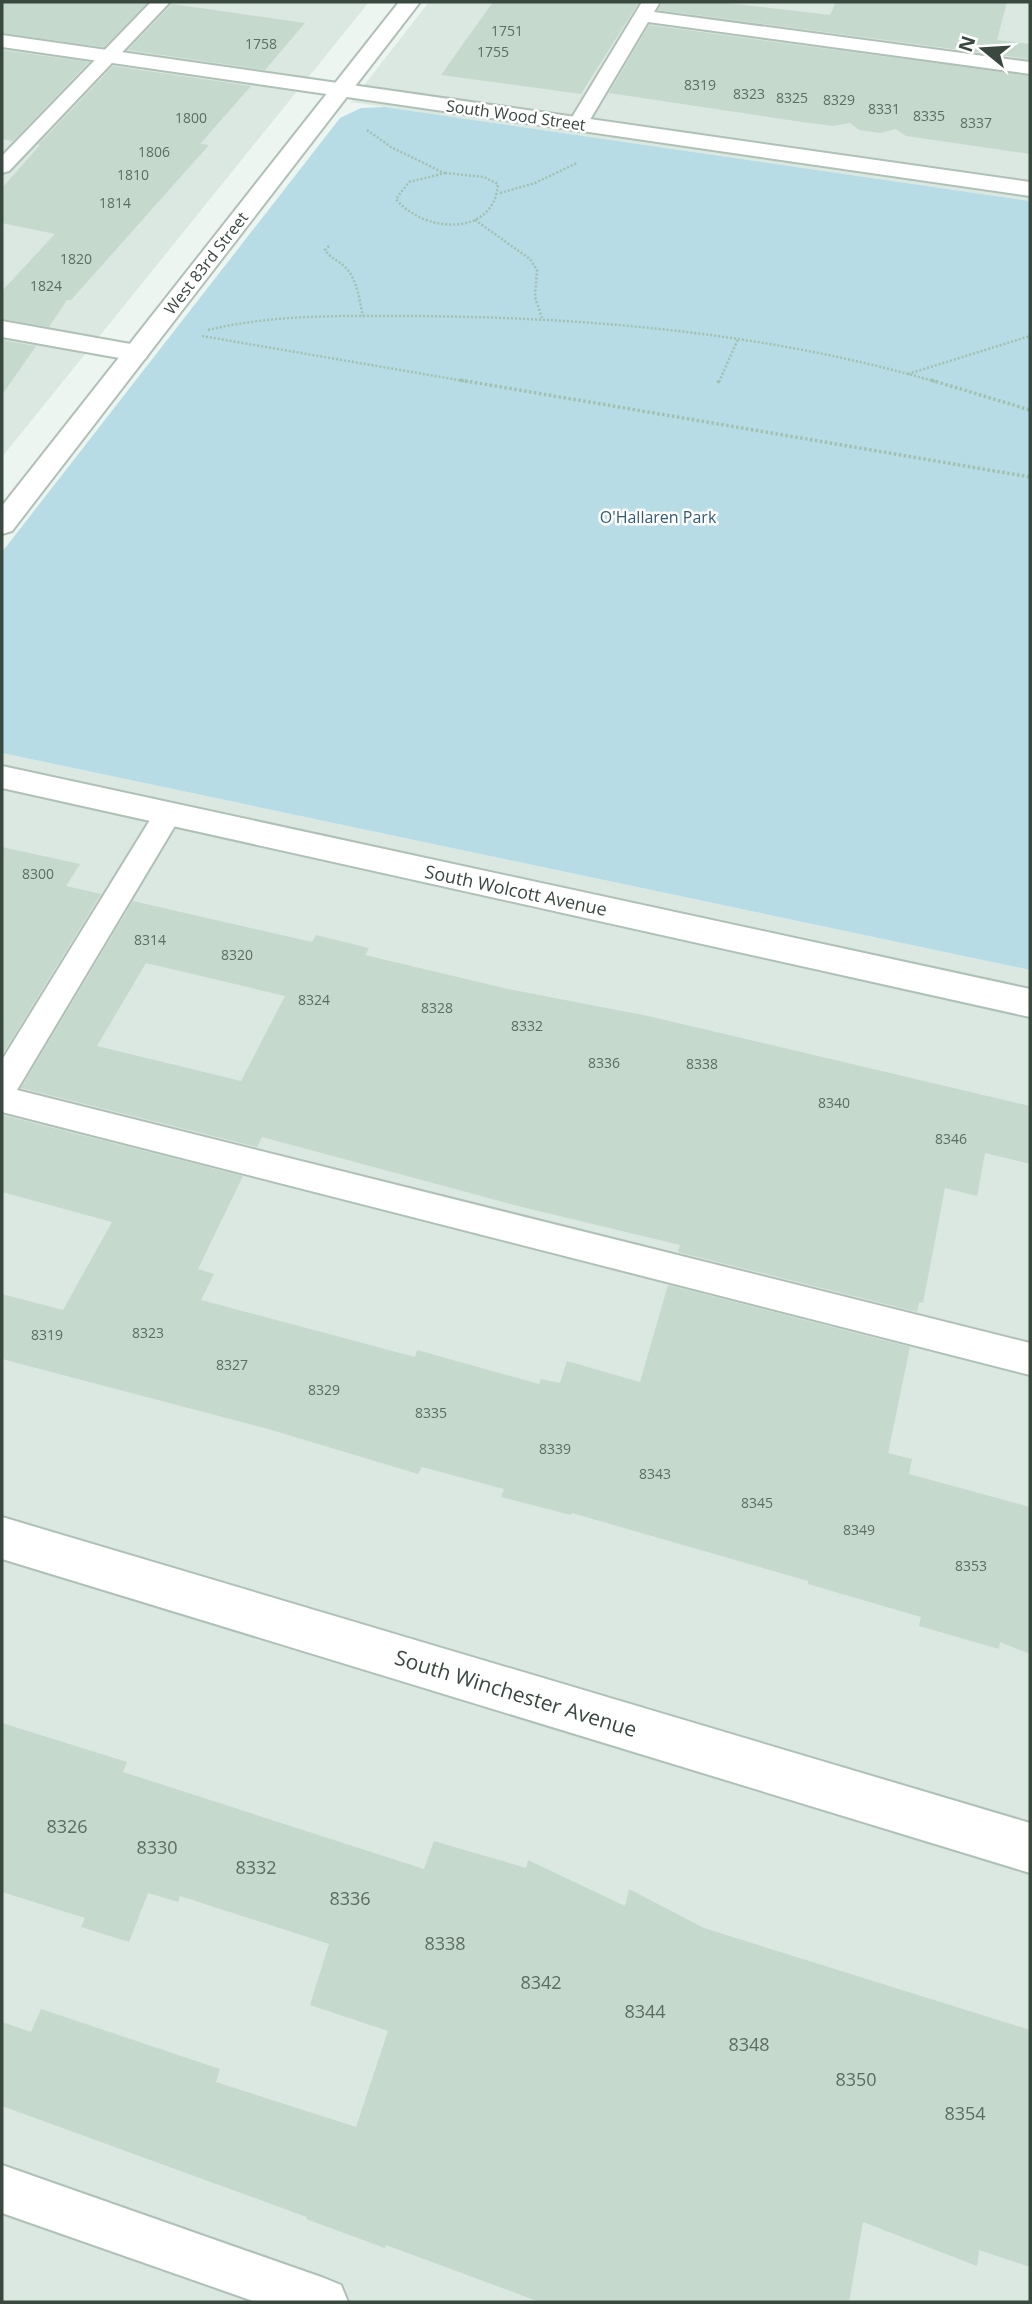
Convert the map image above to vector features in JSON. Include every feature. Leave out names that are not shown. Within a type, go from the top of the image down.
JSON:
[{"type":"street","name":"West 83rd Street","points":[[2,525],[410,2]]},
{"type":"street","name":"South Wood Street","points":[[2,41],[1030,189]]},
{"type":"street","points":[[2,329],[136,353]]},
{"type":"street","name":"South Wolcott Avenue","points":[[2,777],[1030,1003]]},
{"type":"street","name":"South Winchester Avenue","points":[[2,1538],[1030,1848]]},
{"type":"lane","points":[[2,167],[161,2]]},
{"type":"lane","points":[[578,124],[647,9],[1030,68]]},
{"type":"lane","points":[[2,1087],[168,814]]},
{"type":"lane","points":[[2,1099],[1030,1359]]},
{"type":"lane","points":[[2,2189],[324,2302]]},
{"type":"path","points":[[360,125],[380,143],[444,173]]},
{"type":"path","points":[[500,193],[526,186],[580,162]]},
{"type":"path","points":[[444,173],[484,177],[498,184],[500,193],[495,204],[475,220],[445,225],[413,217],[400,209],[396,199],[399,189],[422,175],[444,173]]},
{"type":"path","points":[[475,220],[530,259],[537,270],[535,297],[542,318]]},
{"type":"path","points":[[329,246],[325,250],[327,256],[345,266],[351,276],[363,316]]},
{"type":"path","points":[[1030,410],[907,374],[828,355],[737,339],[542,318],[363,316],[229,324],[194,335],[1030,477]]},
{"type":"path","points":[[907,374],[1030,336]]},
{"type":"path","points":[[718,383],[737,339]]},
{"type":"shaded area","points":[[2,2],[369,2],[2,457]]},
{"type":"shaded area","points":[[429,2],[1030,2],[1030,201],[351,102]]},
{"type":"shaded area","points":[[2,753],[1030,970],[1030,2302],[2,2302]]},
{"type":"green space","name":"O'Hallaren Park","points":[[385,107],[1030,201],[1030,970],[2,753],[2,552],[340,118],[361,108]]},
{"type":"building","points":[[2,2],[148,2],[104,47],[2,33]]},
{"type":"building","points":[[493,2],[639,2],[581,94],[441,75]]},
{"type":"building","points":[[663,2],[718,2],[830,15],[836,2],[1007,2],[997,40],[1030,44],[1030,59],[658,10]]},
{"type":"building","points":[[172,4],[305,23],[265,70],[128,50]]},
{"type":"building","points":[[649,25],[1030,76],[1030,154],[906,136],[896,129],[880,133],[859,130],[850,123],[833,126],[609,93]]},
{"type":"building","points":[[2,50],[89,62],[13,141],[2,139]]},
{"type":"building","points":[[113,66],[251,86],[200,144],[209,145],[71,300],[67,300],[49,327],[2,319],[2,291],[55,234],[2,223],[2,188],[38,145]]},
{"type":"building","points":[[2,340],[36,346],[2,395]]},
{"type":"building","points":[[2,847],[80,864],[66,886],[101,894],[2,1055]]},
{"type":"building","points":[[133,901],[312,942],[316,935],[369,948],[365,955],[508,989],[648,1016],[1030,1106],[1030,1164],[985,1153],[977,1196],[945,1188],[923,1303],[919,1302],[917,1312],[678,1252],[680,1245],[518,1206],[262,1137],[257,1147],[21,1088]],"holes":[[[146,963],[285,996],[241,1081],[97,1046]]]},
{"type":"building","points":[[2,1115],[243,1176],[198,1269],[214,1274],[201,1300],[415,1357],[417,1350],[539,1384],[541,1379],[560,1383],[567,1361],[640,1382],[668,1285],[910,1347],[888,1453],[912,1459],[909,1474],[1030,1507],[1030,1654],[1000,1642],[999,1649],[919,1626],[921,1617],[808,1584],[808,1581],[572,1513],[571,1515],[501,1497],[504,1489],[422,1467],[418,1474],[268,1429],[2,1359],[2,1294],[63,1310],[112,1222],[2,1192]]},
{"type":"building","points":[[2,1723],[127,1762],[123,1772],[424,1869],[434,1841],[526,1868],[528,1860],[625,1906],[629,1889],[704,1928],[1030,2030],[1030,2267],[979,2250],[977,2266],[863,2222],[849,2302],[540,2302],[386,2245],[385,2248],[2,2106],[2,2022],[31,2032],[41,2009],[220,2069],[216,2082],[356,2127],[388,2031],[310,2005],[329,1944],[180,1896],[178,1902],[148,1893],[129,1942],[81,1927],[85,1918],[2,1892]]}]
